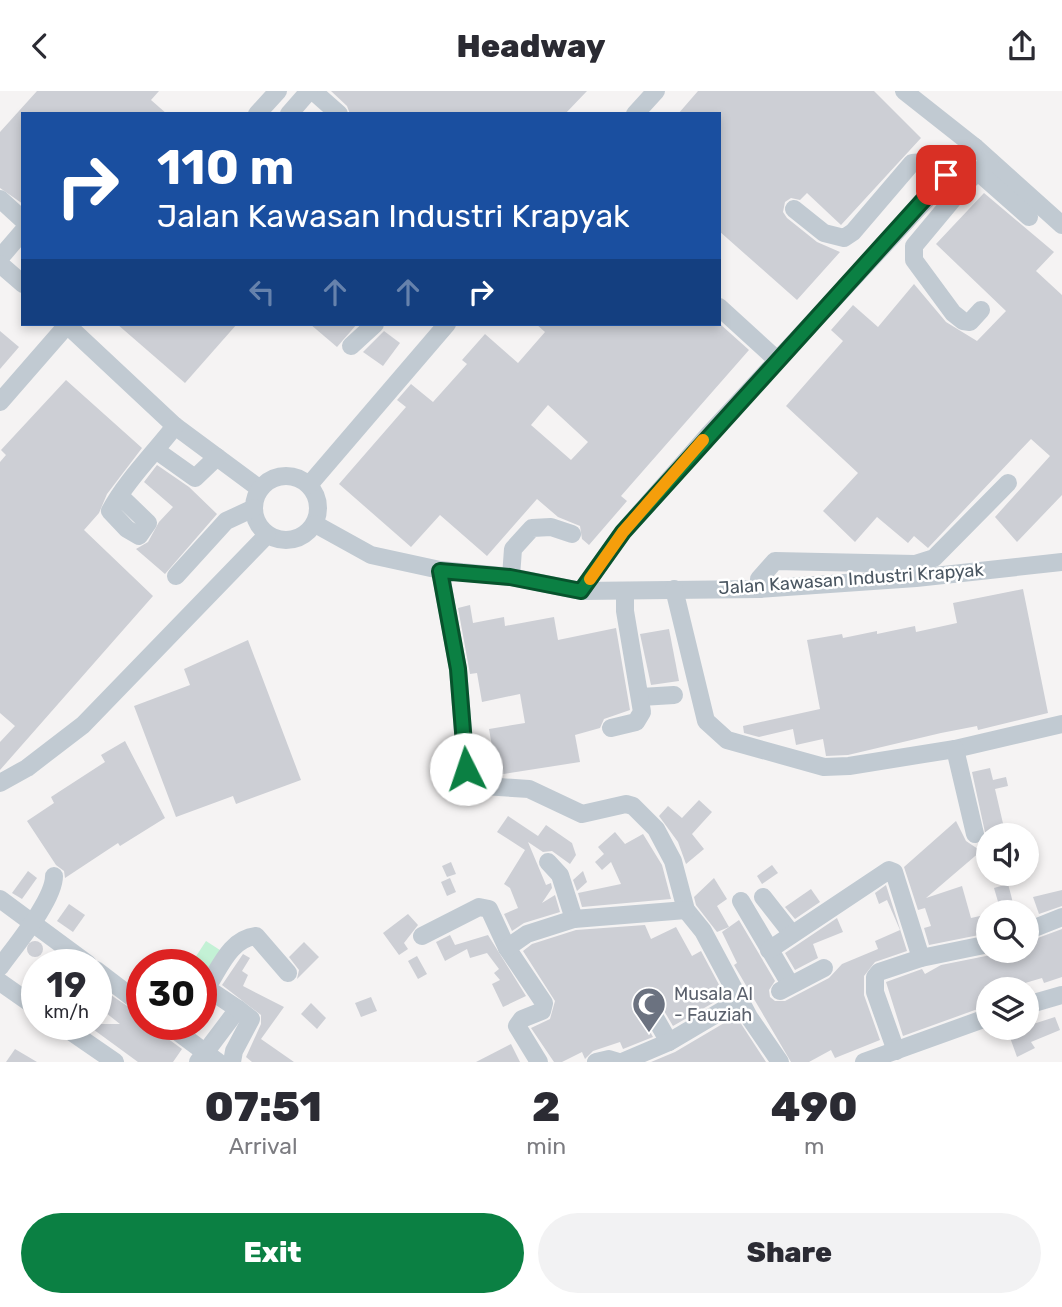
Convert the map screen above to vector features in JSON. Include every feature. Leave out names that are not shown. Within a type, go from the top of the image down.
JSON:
[{"type":"street","points":[[259,112],[278,91]]},
{"type":"street","points":[[291,112],[311,91],[337,112]]},
{"type":"street","points":[[637,112],[656,91]]},
{"type":"street","points":[[904,91],[975,147],[984,167],[1029,216]]},
{"type":"street","points":[[581,591],[623,532],[776,359],[975,147]]},
{"type":"street","points":[[794,209],[824,233],[844,238],[853,232],[912,163],[923,162],[946,175]]},
{"type":"street","points":[[984,167],[1062,225]]},
{"type":"street","points":[[981,310],[970,322],[958,318],[914,260],[913,253],[914,246],[984,167]]},
{"type":"street","points":[[0,199],[21,218]]},
{"type":"street","points":[[0,258],[21,233]]},
{"type":"street","points":[[0,264],[21,282]]},
{"type":"street","points":[[721,309],[776,359]]},
{"type":"street","points":[[0,402],[65,326]]},
{"type":"street","points":[[69,326],[175,426],[260,489]]},
{"type":"street","points":[[351,346],[373,326]]},
{"type":"street","points":[[309,485],[445,326]]},
{"type":"street","points":[[120,496],[175,426]]},
{"type":"street","points":[[158,451],[195,478],[217,457]]},
{"type":"street","points":[[278,477],[300,478],[309,485],[318,503],[315,524],[299,538],[288,541],[267,535],[260,528],[254,508],[260,489],[278,477]]},
{"type":"street","points":[[759,589],[759,579],[775,561],[915,564],[934,558],[1008,483]]},
{"type":"street","points":[[176,576],[226,521],[254,508]]},
{"type":"street","name":"Jalan Kawasan Industri Krapyak","points":[[315,524],[371,555],[440,571],[510,577],[581,591],[759,589],[916,578],[1062,562]]},
{"type":"street","points":[[510,577],[513,549],[531,528],[551,527],[572,534]]},
{"type":"street","points":[[0,783],[27,768],[83,725],[267,535]]},
{"type":"street","points":[[440,571],[458,669],[466,769],[472,779],[483,786],[529,789],[582,814],[626,804],[633,806],[656,829],[673,861],[686,910],[703,931],[740,1000],[779,1062]]},
{"type":"street","points":[[674,589],[706,721],[727,740],[824,767],[864,766],[955,749],[1062,724]]},
{"type":"street","points":[[611,728],[636,722],[642,712],[642,697],[625,611],[625,591]]},
{"type":"street","points":[[642,697],[674,695]]},
{"type":"street","points":[[955,749],[975,834]]},
{"type":"street","points":[[548,862],[560,875],[574,919]]},
{"type":"street","points":[[769,950],[889,870],[894,872],[906,902],[921,958]]},
{"type":"street","points":[[0,967],[32,922],[52,887],[54,876]]},
{"type":"street","points":[[763,897],[792,934]]},
{"type":"street","points":[[0,899],[68,949]]},
{"type":"street","points":[[741,901],[769,950],[785,987],[824,968]]},
{"type":"street","points":[[422,936],[486,906],[493,914],[507,948],[544,1003],[542,1011],[522,1019],[517,1026],[539,1062]]},
{"type":"street","points":[[507,948],[527,934],[574,919],[686,910]]},
{"type":"street","points":[[1039,926],[1062,917]]},
{"type":"street","points":[[232,1062],[234,1051],[251,1019],[211,991],[209,984],[241,939],[256,936],[288,973]]},
{"type":"street","points":[[897,1051],[875,992],[875,977],[879,972],[921,958],[976,947]]},
{"type":"street","points":[[0,982],[21,996]]},
{"type":"street","points":[[112,982],[126,993]]},
{"type":"street","points":[[1039,1001],[1061,994]]},
{"type":"street","points":[[645,1000],[669,1042]]},
{"type":"street","points":[[596,1062],[609,1059],[621,1062],[669,1042],[740,1000]]},
{"type":"street","points":[[185,1040],[207,1059],[238,1009]]},
{"type":"street","points":[[864,1062],[976,1022]]},
{"type":"street","points":[[83,1040],[115,1062]]},
{"type":"green space","points":[[206,941],[223,952],[217,960],[217,949],[201,949]]},
{"type":"building","points":[[37,91],[159,91],[151,100],[165,112],[21,112],[21,203],[0,188],[0,132]]},
{"type":"building","points":[[331,91],[587,91],[567,112],[349,112],[347,106]]},
{"type":"building","points":[[698,91],[874,91],[921,138],[841,225],[807,193],[800,200],[791,198],[785,202],[783,212],[787,218],[817,242],[840,252],[797,300],[721,233],[721,112],[680,112]]},
{"type":"building","points":[[984,193],[1054,252],[1036,271],[1062,295],[1062,495],[1017,542],[995,517],[1050,456],[1031,439],[928,548],[914,536],[908,543],[877,517],[855,542],[823,511],[858,473],[786,406],[843,341],[831,330],[853,305],[878,327],[914,284],[946,322],[977,341],[1006,311],[936,244]]},
{"type":"building","points":[[721,325],[749,350],[621,496],[627,501],[589,545],[582,539],[580,526],[558,517],[537,499],[487,556],[440,515],[411,547],[339,484],[406,407],[397,400],[411,384],[433,402],[467,364],[462,360],[485,334],[518,363],[545,332],[538,326]],"holes":[[[548,405],[588,442],[571,460],[531,425]]]},
{"type":"building","points":[[119,326],[235,326],[185,383]]},
{"type":"building","points":[[312,326],[355,326],[337,347]]},
{"type":"building","points":[[0,331],[19,347],[0,369]]},
{"type":"building","points":[[384,331],[400,343],[383,366],[363,352]]},
{"type":"building","points":[[66,380],[142,448],[107,494],[99,513],[84,530],[153,596],[0,770],[0,742],[15,726],[0,713],[0,462],[6,455],[1,450]]},
{"type":"building","points":[[157,465],[189,487],[217,514],[165,574],[136,549],[148,542],[159,522],[173,507],[144,482]]},
{"type":"building","points":[[1023,589],[1048,713],[978,730],[977,726],[941,733],[848,755],[826,756],[823,739],[796,745],[793,729],[759,737],[744,733],[743,726],[820,709],[807,640],[842,634],[843,638],[877,631],[877,634],[915,626],[916,632],[957,623],[953,603]]},
{"type":"building","points":[[470,605],[473,623],[504,617],[505,626],[554,617],[558,640],[616,628],[630,710],[604,719],[600,728],[575,735],[580,762],[497,775],[489,729],[525,723],[520,694],[482,702],[477,673],[470,674],[458,608]]},
{"type":"building","points":[[669,629],[679,681],[651,685],[640,634]]},
{"type":"building","points":[[248,640],[301,780],[236,804],[233,796],[176,817],[134,706],[190,685],[184,669]]},
{"type":"building","points":[[125,741],[165,818],[120,846],[118,843],[65,878],[64,871],[56,865],[27,821],[54,803],[51,797],[105,762],[101,755]]},
{"type":"building","points":[[990,768],[993,780],[1006,777],[1008,786],[995,789],[1003,823],[983,823],[972,772]]},
{"type":"building","points":[[699,800],[712,812],[692,834],[704,849],[686,864],[678,842],[659,816],[668,806],[682,818]]},
{"type":"building","points":[[508,816],[538,836],[546,825],[572,843],[576,855],[570,864],[552,851],[543,852],[528,842],[546,885],[551,883],[552,888],[542,903],[555,895],[560,912],[524,923],[512,931],[504,914],[518,908],[510,888],[504,884],[525,850],[497,832]]},
{"type":"building","points":[[956,821],[966,841],[976,848],[976,855],[926,898],[962,886],[971,918],[976,917],[976,936],[929,945],[924,928],[931,926],[925,908],[918,910],[904,867]]},
{"type":"building","points":[[615,832],[625,844],[643,834],[662,865],[671,899],[582,907],[578,893],[621,884],[611,862],[602,870],[595,862],[604,854],[598,847]]},
{"type":"building","points":[[451,862],[456,874],[447,877],[442,866]]},
{"type":"building","points":[[772,865],[778,873],[762,884],[757,876]]},
{"type":"building","points":[[28,871],[37,878],[22,899],[12,893]]},
{"type":"building","points":[[583,871],[587,882],[577,891],[573,880]]},
{"type":"building","points":[[450,878],[456,892],[447,896],[441,882]]},
{"type":"building","points":[[714,878],[727,899],[717,906],[729,927],[717,932],[696,905],[694,897]]},
{"type":"building","points":[[886,885],[907,951],[875,962],[864,976],[864,995],[880,1040],[835,1058],[831,1050],[809,1062],[791,1062],[734,965],[737,963],[722,932],[739,920],[775,981],[769,990],[770,997],[775,1001],[785,1001],[829,978],[842,964],[878,949],[875,941],[900,930],[887,900],[879,904],[875,893]]},
{"type":"building","points":[[1008,886],[1012,900],[998,900],[994,888]]},
{"type":"building","points":[[811,889],[820,902],[795,919],[785,907]]},
{"type":"building","points":[[1062,890],[1062,906],[1039,914],[1039,900],[1034,900],[1033,897]]},
{"type":"building","points":[[69,904],[85,915],[73,932],[57,921]]},
{"type":"building","points":[[408,914],[418,925],[404,943],[408,949],[399,955],[383,933]]},
{"type":"building","points":[[837,918],[843,932],[813,944],[818,958],[795,970],[785,953]]},
{"type":"building","points":[[645,925],[651,939],[676,927],[692,956],[701,951],[725,996],[673,1026],[654,994],[650,990],[640,990],[635,995],[635,1005],[653,1037],[623,1049],[620,1042],[593,1051],[585,1059],[582,1052],[562,1062],[554,1062],[531,1028],[550,1019],[555,1001],[523,951],[532,944],[576,930]]},
{"type":"building","points":[[1062,929],[1062,977],[1044,983],[1039,977],[976,977],[976,1010],[903,1036],[886,982],[922,969],[925,974],[941,965],[976,958],[976,963],[1039,963],[1039,938]]},
{"type":"building","points":[[450,935],[455,945],[488,935],[526,996],[503,1007],[492,984],[500,980],[494,973],[499,969],[487,953],[470,958],[467,949],[445,961],[436,942]]},
{"type":"building","points":[[32,941],[38,941],[43,949],[27,949]]},
{"type":"building","points":[[304,942],[319,957],[297,979],[299,970],[289,957]]},
{"type":"building","points":[[243,954],[250,958],[242,971],[248,975],[243,986],[284,1007],[261,1039],[294,1062],[252,1062],[246,1057],[261,1024],[261,1015],[222,985]]},
{"type":"building","points":[[417,956],[427,974],[418,979],[408,961]]},
{"type":"building","points":[[112,996],[126,1005],[126,1040],[170,1040],[182,1049],[173,1062],[138,1062],[108,1040],[112,1040],[112,1024],[120,1024],[112,1018]]},
{"type":"building","points":[[371,997],[377,1011],[361,1017],[355,1003]]},
{"type":"building","points":[[311,1003],[326,1018],[317,1029],[301,1014]]},
{"type":"building","points":[[736,1016],[766,1062],[651,1062],[675,1052]]},
{"type":"building","points":[[1055,1017],[1060,1030],[1039,1039],[1039,1022]]},
{"type":"building","points":[[1011,1040],[1036,1040],[1031,1042],[1035,1048],[1017,1057]]},
{"type":"building","points":[[511,1044],[520,1062],[476,1062]]},
{"type":"building","points":[[15,1049],[37,1062],[6,1062]]},
{"type":"slow traffic","points":[[590,579],[623,532],[703,440]]},
{"type":"place","name":"Musala Al - Fauziah","points":[[649,1034]]},
{"type":"route","points":[[466,769],[458,669],[440,571],[510,577],[581,591],[623,532],[776,359],[946,175]]}]
